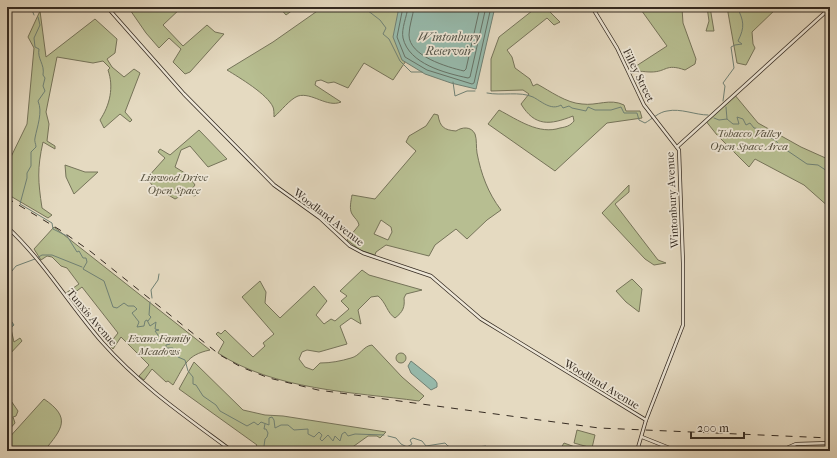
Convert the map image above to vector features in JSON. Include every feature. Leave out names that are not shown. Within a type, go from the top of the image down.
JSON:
[{"type":"street","name":"Woodland Avenue","points":[[107,7],[184,94],[274,185],[320,218],[350,246],[363,253],[430,276],[480,319],[646,420]]},
{"type":"street","name":"Filley Street","points":[[592,7],[617,48],[644,105],[677,147]]},
{"type":"street","name":"Wintonbury Avenue","points":[[637,451],[646,420],[683,325],[681,181],[677,147],[830,8]]},
{"type":"street","name":"Tunxis Avenue","points":[[7,227],[37,259],[77,312],[129,371],[149,389],[232,451]]},
{"type":"street","points":[[642,437],[677,451]]},
{"type":"street","points":[[780,451],[789,446],[800,444],[830,443]]},
{"type":"green space","points":[[128,7],[182,7],[163,25],[183,46],[207,25],[215,32],[224,34],[190,72],[185,74],[173,62],[181,49],[169,38],[159,48],[146,33]]},
{"type":"green space","points":[[279,7],[297,7],[286,15]]},
{"type":"green space","points":[[323,7],[433,7],[412,52],[393,80],[364,63],[348,88],[334,82],[328,83],[321,80],[316,81],[315,85],[341,102],[330,103],[309,96],[298,96],[289,102],[274,117],[273,107],[265,97],[253,87],[227,70],[273,42]]},
{"type":"green space","points":[[537,7],[545,7],[560,22],[554,25],[547,18],[507,50],[512,57],[515,68],[530,79],[533,86],[537,84],[570,101],[588,104],[609,102],[619,103],[624,105],[626,111],[640,111],[642,118],[607,123],[555,171],[488,124],[499,110],[521,122],[544,130],[566,127],[574,121],[573,116],[550,122],[544,122],[532,117],[521,104],[529,94],[523,90],[491,91],[491,59],[499,37]]},
{"type":"green space","points":[[639,7],[682,8],[683,23],[696,59],[695,64],[685,70],[674,67],[656,72],[640,71],[632,73],[630,70],[667,46]]},
{"type":"green space","points":[[707,7],[710,7],[714,31],[706,31],[709,21]]},
{"type":"green space","points":[[727,7],[778,7],[752,32],[753,44],[755,48],[746,65],[737,63]]},
{"type":"green space","points":[[40,11],[46,57],[95,19],[117,39],[115,53],[107,59],[112,67],[124,77],[134,69],[140,73],[125,112],[132,120],[130,122],[120,114],[104,128],[100,120],[109,102],[111,83],[108,70],[110,68],[103,61],[93,63],[57,57],[46,112],[49,124],[47,141],[55,146],[55,149],[43,142],[39,168],[42,208],[52,215],[48,218],[7,194],[7,165],[27,124],[34,48],[28,37]]},
{"type":"green space","name":"Tobacco Valley Open Space Area","points":[[734,94],[758,123],[801,147],[830,160],[830,208],[804,185],[755,159],[749,167],[717,135],[705,120]]},
{"type":"green space","points":[[434,114],[438,115],[441,125],[448,130],[456,131],[469,128],[473,131],[476,136],[477,153],[483,176],[492,197],[501,210],[487,220],[467,239],[456,229],[435,245],[429,256],[386,245],[376,252],[375,255],[360,250],[347,240],[359,225],[351,212],[350,205],[352,195],[375,199],[416,151],[406,142],[409,136],[426,126]],"holes":[[[381,220],[391,227],[392,232],[388,240],[374,234]]]},
{"type":"green space","name":"Linwood Drive Open Space","points":[[199,130],[227,159],[208,167],[190,146],[181,150],[175,167],[188,175],[195,185],[191,190],[196,195],[194,196],[188,192],[175,199],[152,185],[147,178],[165,158],[158,152],[160,149],[170,155]]},
{"type":"green space","points":[[65,165],[85,172],[98,172],[74,194],[66,177]]},
{"type":"green space","points":[[629,185],[629,192],[615,204],[658,260],[666,263],[654,265],[645,259],[602,213]]},
{"type":"green space","name":"Evans Family Meadows","points":[[54,227],[210,350],[202,352],[191,358],[184,366],[173,385],[168,381],[166,382],[152,369],[144,380],[139,376],[149,365],[121,337],[113,349],[107,342],[110,343],[118,333],[82,287],[69,297],[66,293],[79,284],[67,268],[61,266],[52,257],[47,256],[41,260],[34,249]]},
{"type":"green space","points":[[362,270],[369,275],[422,290],[406,294],[403,309],[395,318],[378,296],[371,297],[358,310],[361,324],[351,318],[340,326],[347,344],[319,352],[307,350],[302,352],[299,359],[305,367],[313,370],[320,363],[336,362],[354,357],[366,347],[372,345],[402,377],[424,396],[419,401],[341,392],[289,382],[264,375],[240,365],[218,353],[224,342],[216,334],[218,332],[221,334],[225,330],[253,357],[265,346],[263,343],[274,334],[242,297],[260,281],[266,292],[265,303],[280,318],[314,286],[327,301],[316,315],[324,324],[331,319],[335,321],[349,309],[341,301],[347,296],[340,291]]},
{"type":"green space","points":[[632,279],[642,289],[639,312],[626,302],[616,291]]},
{"type":"green space","points":[[11,329],[14,342],[20,338],[22,341],[7,357],[7,331]]},
{"type":"green space","points":[[399,353],[403,353],[405,354],[405,362],[399,363],[396,360],[396,356]]},
{"type":"green space","points":[[194,362],[243,410],[265,415],[283,416],[386,432],[380,438],[377,436],[368,436],[347,451],[252,451],[257,445],[179,389]]},
{"type":"green space","points":[[7,395],[18,411],[16,416],[13,417],[15,423],[8,431]]},
{"type":"green space","points":[[44,399],[53,406],[61,418],[61,424],[56,436],[44,451],[7,451],[7,440]]},
{"type":"green space","points":[[577,430],[595,435],[592,448],[574,443]]},
{"type":"green space","points":[[564,443],[586,451],[559,451]]},
{"type":"water","name":"Wintonbury Reservoir","points":[[399,7],[495,7],[476,89],[451,83],[425,74],[402,60],[393,37]]},
{"type":"water","points":[[7,315],[14,325],[7,331]]},
{"type":"water","points":[[411,361],[435,380],[437,387],[431,390],[411,373],[408,366]]},
{"type":"waterway","points":[[26,7],[32,10],[34,15]]},
{"type":"waterway","points":[[363,7],[380,20],[386,28],[383,34],[389,39],[400,61],[411,72],[422,72]]},
{"type":"waterway","points":[[723,101],[725,86],[723,83],[734,68],[731,47],[742,44],[738,41],[742,32],[743,24],[737,7]]},
{"type":"waterway","points":[[38,17],[40,25],[34,38],[35,47],[39,49],[39,56],[43,68],[43,75],[45,78],[43,86],[45,91],[38,101],[40,115],[35,139],[36,147],[31,152],[31,166],[27,173],[20,204],[52,223],[53,229],[67,236],[77,252],[79,251],[83,258],[86,258],[87,262],[83,269],[104,281],[113,307],[117,308],[124,303],[128,306],[134,306],[137,309],[132,313],[139,322],[137,327],[144,326],[145,321],[147,320],[150,326],[156,322],[155,329],[159,330],[155,331],[158,335],[157,340],[163,338],[170,341],[170,344],[166,345],[166,348],[173,348],[178,357],[185,360],[188,371],[193,377],[193,384],[196,385],[203,396],[216,405],[220,411],[247,426],[254,422],[258,425],[261,422],[269,425],[269,418],[272,417],[275,428],[281,425],[288,425],[294,430],[308,429],[308,434],[314,437],[319,432],[322,435],[320,439],[322,441],[328,435],[333,441],[335,436],[340,441],[342,434],[345,432],[348,436],[355,434],[384,435]]},
{"type":"waterway","points":[[453,82],[455,96],[467,91],[475,91]]},
{"type":"waterway","points":[[487,93],[528,95],[550,106],[557,107],[561,105],[563,108],[569,106],[586,111],[588,107],[595,110],[611,110],[621,107],[624,113],[637,113],[639,120],[645,123],[661,113],[672,110],[708,115]]},
{"type":"waterway","points":[[726,107],[727,119]]},
{"type":"waterway","points":[[714,118],[719,120],[727,119],[733,124],[739,124],[737,117],[743,119],[746,125],[750,123],[754,128],[761,129],[764,137],[775,140],[779,145],[807,164],[818,165],[830,173]]},
{"type":"waterway","points":[[7,277],[16,266],[42,255],[52,255],[82,267]]},
{"type":"waterway","points":[[152,298],[151,290],[158,280],[159,274]]},
{"type":"waterway","points":[[148,321],[151,317],[149,315],[150,302]]},
{"type":"waterway","points":[[259,451],[264,446],[268,433],[266,429],[264,429],[265,424]]},
{"type":"waterway","points":[[388,436],[396,438],[401,444],[407,447],[412,444],[410,440],[413,438],[422,441],[426,446],[445,443],[448,446],[462,451]]},
{"type":"waterway","points":[[472,451],[477,447],[486,446],[489,451]]},
{"type":"waterway","points":[[466,451],[467,449],[469,451]]},
{"type":"railway","points":[[7,198],[60,230],[90,251],[220,355],[241,367],[269,378],[318,390],[599,428],[830,438]]}]
